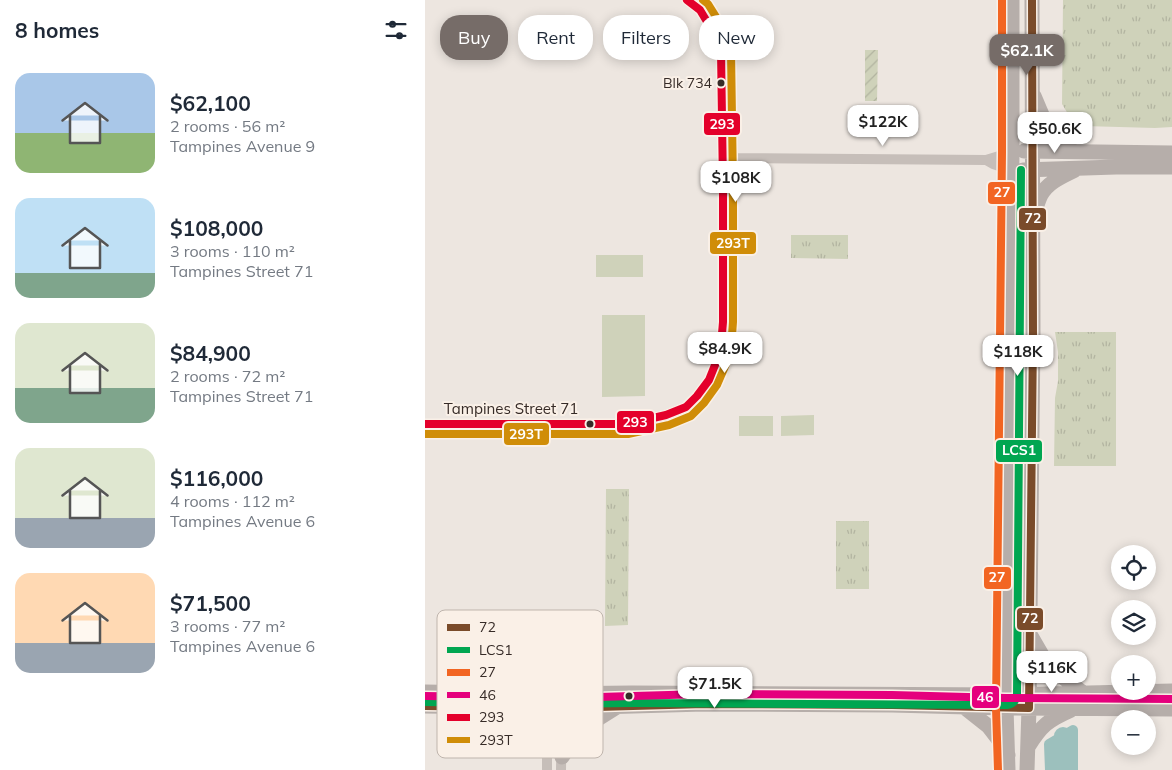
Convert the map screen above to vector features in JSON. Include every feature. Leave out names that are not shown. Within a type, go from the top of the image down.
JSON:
[{"type":"main road","points":[[1008,763],[1012,0]]},
{"type":"main road","points":[[1027,770],[1033,354],[1032,0]]},
{"type":"main road","points":[[1032,90],[1045,122],[1059,140],[1073,152]]},
{"type":"main road","points":[[1012,152],[1172,153]]},
{"type":"main road","points":[[1011,170],[1172,167]]},
{"type":"main road","points":[[1033,217],[1041,195],[1047,187],[1078,168]]},
{"type":"main road","points":[[1029,632],[1041,655],[1059,674],[1083,693]]},
{"type":"main road","points":[[603,696],[632,693],[1007,702],[1029,701],[1083,693],[1172,691]]},
{"type":"main road","points":[[1029,701],[1074,709],[1172,709]]},
{"type":"main road","points":[[603,706],[617,707],[733,704],[964,707],[1007,702]]},
{"type":"main road","points":[[603,716],[617,707]]},
{"type":"main road","points":[[964,707],[987,726],[998,739],[1008,763]]},
{"type":"main road","points":[[1028,747],[1045,725],[1074,709]]},
{"type":"street","name":"Tampines Street 71","points":[[687,0],[700,10],[721,51],[726,158]]},
{"type":"street","name":"Tampines Street 71","points":[[425,424],[627,424],[667,415],[685,407],[697,396],[709,380],[721,345],[723,322],[730,55],[724,29],[715,13],[703,0]]},
{"type":"street","points":[[726,158],[986,160],[1012,152]]},
{"type":"street","points":[[986,160],[1011,170]]},
{"type":"green space","points":[[1063,0],[1172,0],[1172,127],[1083,126],[1071,119],[1062,104]]},
{"type":"green space","points":[[865,50],[878,50],[877,101],[865,101]]},
{"type":"green space","points":[[791,235],[848,235],[848,259],[791,258]]},
{"type":"green space","points":[[596,255],[643,255],[643,277],[596,277]]},
{"type":"green space","points":[[602,315],[645,315],[645,396],[602,397]]},
{"type":"green space","points":[[1055,332],[1116,332],[1116,466],[1054,466],[1055,398],[1058,381],[1058,352]]},
{"type":"green space","points":[[814,415],[814,435],[781,436],[781,416]]},
{"type":"green space","points":[[739,416],[773,416],[773,436],[739,436]]},
{"type":"green space","points":[[606,489],[629,489],[628,625],[605,626]]},
{"type":"green space","points":[[836,521],[869,521],[869,589],[836,589]]},
{"type":"waterway","points":[[1050,770],[1049,744],[1073,730],[1073,770]]},
{"type":"waterway","points":[[1063,736],[1063,770]]},
{"type":"transit line","name":"293","points":[[425,424],[627,424],[666,415],[686,407],[709,380],[721,345],[723,322],[721,51],[700,10],[687,0]]},
{"type":"transit line","name":"293T","points":[[425,434],[628,434],[669,425],[691,416],[704,403],[717,385],[731,348],[733,322],[731,51],[718,20],[708,4],[703,0]]},
{"type":"transit line","name":"27","points":[[998,770],[996,708],[1002,0]]},
{"type":"transit line","name":"72","points":[[603,707],[704,704],[1029,708],[1033,335],[1032,0]]},
{"type":"transit line","name":"LCS1","points":[[603,703],[1007,705],[1014,702],[1017,695],[1021,170]]},
{"type":"transit line","name":"46","points":[[603,697],[704,694],[1172,699]]},
{"type":"transit line","name":"46","points":[[425,696],[437,696]]},
{"type":"transit line","name":"LCS1","points":[[425,702],[437,702]]},
{"type":"transit line","name":"72","points":[[425,706],[437,706]]},
{"type":"place","name":"Blk 734","points":[[721,83]]}]
